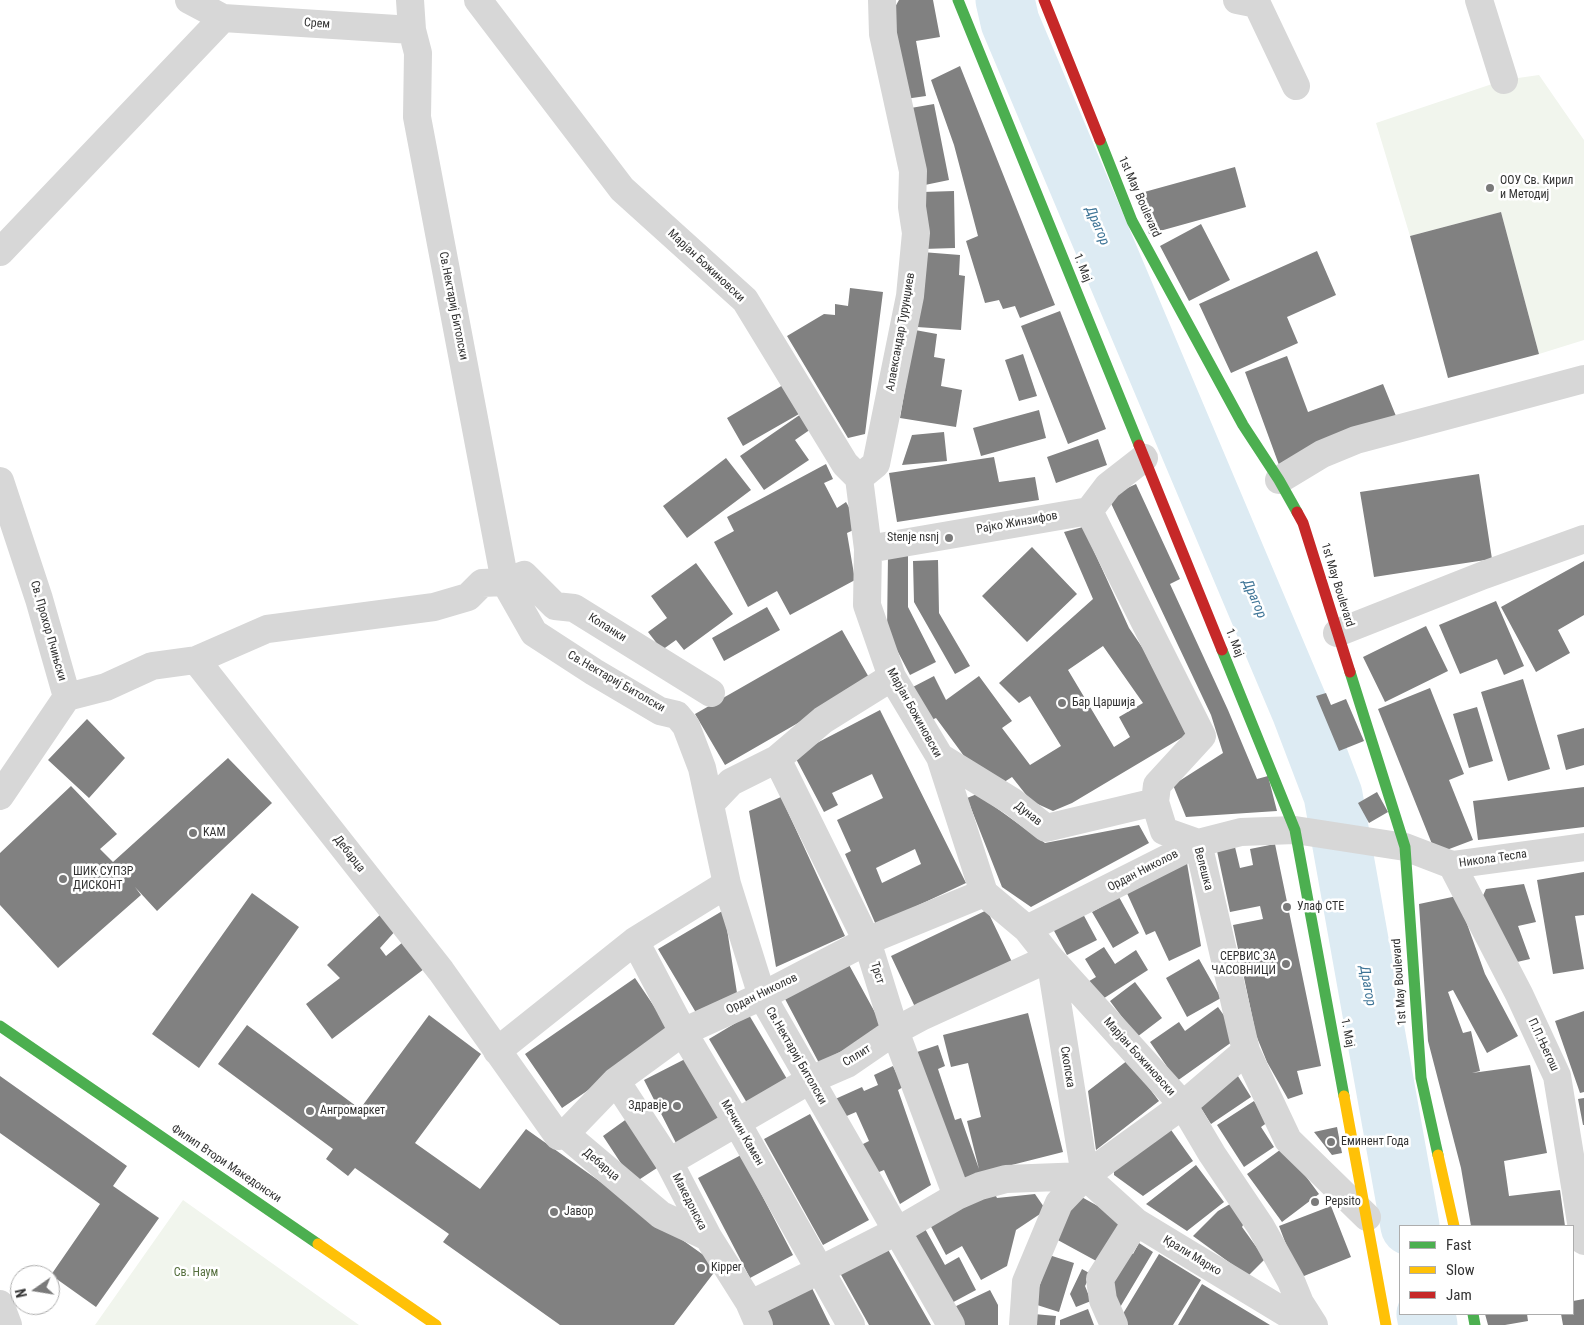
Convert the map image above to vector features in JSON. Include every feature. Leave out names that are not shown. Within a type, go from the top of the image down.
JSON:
[{"type":"street","points":[[0,252],[223,18],[189,0]]},
{"type":"street","name":"Св.Нектариј Битолски","points":[[410,0],[412,30],[418,53],[416,117],[505,582],[534,633],[594,672],[660,711],[677,714],[686,726],[702,768],[728,884],[762,996],[951,1325]]},
{"type":"street","name":"Марјан Божиновски","points":[[478,0],[622,189],[744,300],[845,464],[859,478],[868,549],[867,605],[892,676],[940,757],[984,892],[1027,929],[1050,958],[1183,1105],[1212,1154],[1261,1227],[1300,1303],[1314,1325]]},
{"type":"street","name":"Алаександар Турунџиев","points":[[859,478],[876,464],[910,296],[916,233],[912,207],[913,171],[883,34],[882,0]]},
{"type":"street","name":"1. Мај","points":[[958,0],[1144,458],[1307,832],[1367,1217],[1386,1325]]},
{"type":"street","name":"1st May Boulevard","points":[[1044,0],[1132,221],[1243,425],[1279,480],[1303,523],[1405,847],[1421,1078],[1454,1225]]},
{"type":"street","points":[[1237,0],[1257,4],[1296,86]]},
{"type":"street","points":[[1479,0],[1504,80]]},
{"type":"street","name":"Срем","points":[[223,18],[412,30]]},
{"type":"street","points":[[1279,480],[1322,454],[1356,440],[1584,379]]},
{"type":"street","points":[[1144,458],[1108,486],[1089,511],[1202,736],[1157,785],[1155,802]]},
{"type":"street","name":"Св. Прохор Пчињски","points":[[0,481],[39,599],[67,697],[0,795]]},
{"type":"street","name":"Рајко Жинзифов","points":[[868,549],[1089,511]]},
{"type":"street","points":[[1337,633],[1484,575],[1584,539]]},
{"type":"street","name":"Копанки","points":[[505,582],[524,575],[555,606],[574,608],[711,693]]},
{"type":"street","points":[[67,697],[106,687],[152,666],[196,660],[267,628],[434,606],[468,597],[482,583],[505,582]]},
{"type":"street","name":"Дебарца","points":[[196,660],[441,971],[558,1136],[564,1134],[661,1215],[708,1237]]},
{"type":"street","points":[[710,804],[732,782],[777,759],[823,720],[892,676]]},
{"type":"street","name":"Дунав","points":[[940,757],[1013,802],[1046,828],[1155,802]]},
{"type":"street","name":"Трст","points":[[777,759],[867,941],[895,1031],[957,1196]]},
{"type":"street","name":"Велешка","points":[[1155,802],[1164,831],[1198,843],[1246,1051],[1288,1140],[1367,1217]]},
{"type":"street","name":"Ордан Николов","points":[[1027,929],[1198,843],[1241,832],[1307,832],[1376,843]]},
{"type":"street","name":"Никола Тесла","points":[[1376,843],[1405,847],[1452,865],[1584,847]]},
{"type":"street","name":"П.П.Његош","points":[[1452,865],[1519,994],[1557,1076],[1584,1242]]},
{"type":"street","points":[[497,1051],[635,941],[728,884]]},
{"type":"street","name":"Ордан Николов","points":[[564,1134],[616,1081],[683,1032],[762,996],[867,941],[984,892]]},
{"type":"street","name":"Мечкин Камен","points":[[635,941],[683,1032],[737,1123],[851,1325]]},
{"type":"street","name":"Сплит","points":[[669,1162],[810,1080],[847,1064],[895,1031],[923,1016],[1050,958]]},
{"type":"street","name":"Скопска","points":[[1050,958],[1085,1176]]},
{"type":"street","name":"Филип Втори Македонски","points":[[0,1026],[436,1325]]},
{"type":"street","points":[[1023,1325],[1026,1282],[1059,1203],[1085,1176],[1183,1105],[1246,1051]]},
{"type":"street","name":"Македонска","points":[[616,1081],[669,1162],[708,1237],[754,1314]]},
{"type":"street","points":[[754,1314],[757,1301],[897,1231],[957,1196],[980,1186],[1006,1179],[1085,1176]]},
{"type":"street","name":"Крали Марко","points":[[1085,1176],[1136,1222],[1306,1325]]},
{"type":"street","points":[[1114,1325],[1103,1300],[1100,1279],[1136,1222]]},
{"type":"street","points":[[0,1304],[8,1325]]},
{"type":"green space","name":"ООУ Св. Кирил и Методиј","points":[[1539,75],[1584,140],[1584,340],[1539,354],[1501,212],[1410,236],[1376,123],[1504,80]]},
{"type":"green space","name":"Св. Наум","points":[[183,1200],[359,1325],[95,1325]]},
{"type":"building","points":[[899,0],[933,0],[940,37],[916,41],[926,96],[905,99],[890,16]]},
{"type":"building","points":[[960,66],[1055,305],[1020,318],[1015,306],[1003,309],[999,300],[985,303],[966,241],[978,236],[954,145],[931,80]]},
{"type":"building","points":[[934,104],[949,180],[920,186],[905,109]]},
{"type":"building","points":[[1235,167],[1246,207],[1149,234],[1137,194]]},
{"type":"building","points":[[954,191],[955,248],[923,249],[922,192]]},
{"type":"building","points":[[1501,212],[1539,354],[1448,378],[1410,236]]},
{"type":"building","points":[[1201,224],[1230,280],[1189,301],[1160,246]]},
{"type":"building","points":[[1317,251],[1336,295],[1287,317],[1298,343],[1231,373],[1199,304]]},
{"type":"building","points":[[922,252],[960,255],[959,275],[965,276],[961,330],[917,327]]},
{"type":"building","points":[[850,288],[883,292],[865,434],[848,438],[787,336],[824,314],[835,315],[835,304],[848,306]]},
{"type":"building","points":[[1060,311],[1106,429],[1068,444],[1021,326]]},
{"type":"building","points":[[915,330],[937,334],[934,357],[945,359],[941,386],[962,390],[956,427],[900,418]]},
{"type":"building","points":[[1023,354],[1037,396],[1019,401],[1005,360]]},
{"type":"building","points":[[1287,356],[1308,412],[1383,384],[1398,421],[1279,465],[1245,372]]},
{"type":"building","points":[[783,385],[799,414],[743,446],[727,418]]},
{"type":"building","points":[[1039,410],[1046,438],[981,456],[973,428]]},
{"type":"building","points":[[801,414],[811,429],[795,440],[809,460],[764,490],[740,456]]},
{"type":"building","points":[[944,432],[947,461],[902,465],[912,435]]},
{"type":"building","points":[[1098,439],[1107,465],[1056,483],[1047,457]]},
{"type":"building","points":[[994,457],[999,482],[1035,477],[1039,500],[897,522],[889,473]]},
{"type":"building","points":[[726,458],[751,490],[687,538],[663,506]]},
{"type":"building","points":[[826,464],[833,479],[824,483],[837,508],[846,502],[860,527],[847,533],[855,580],[790,615],[777,591],[748,607],[714,542],[734,531],[727,517]]},
{"type":"building","points":[[1479,474],[1492,559],[1374,577],[1360,492]]},
{"type":"building","points":[[1136,484],[1180,579],[1170,584],[1228,710],[1257,779],[1268,776],[1277,811],[1186,817],[1173,785],[1223,753],[1211,715],[1108,497]]},
{"type":"building","points":[[1083,527],[1129,628],[1170,688],[1193,731],[1072,803],[1053,811],[1031,801],[1012,777],[998,786],[964,756],[936,718],[925,723],[909,689],[934,676],[946,700],[979,676],[1012,721],[1002,728],[1030,765],[1061,746],[1030,696],[1019,703],[999,683],[1093,599],[1064,532]],"holes":[[[1103,646],[1143,703],[1119,717],[1130,737],[1114,747],[1068,670]]]},
{"type":"building","points":[[1032,547],[1077,594],[1027,642],[982,596]]},
{"type":"building","points":[[888,555],[908,555],[908,607],[936,662],[910,675],[887,631]]},
{"type":"building","points":[[938,560],[939,613],[970,666],[955,674],[914,602],[913,561]]},
{"type":"building","points":[[1584,561],[1584,615],[1558,630],[1570,653],[1536,672],[1501,607]]},
{"type":"building","points":[[696,563],[733,614],[684,650],[676,640],[662,650],[648,632],[667,618],[651,596]]},
{"type":"building","points":[[1496,601],[1524,666],[1504,675],[1497,659],[1460,674],[1439,625]]},
{"type":"building","points":[[767,607],[780,630],[724,661],[712,638]]},
{"type":"building","points":[[1426,626],[1448,671],[1385,702],[1363,657]]},
{"type":"building","points":[[842,630],[871,681],[725,765],[695,714]]},
{"type":"building","points":[[1523,679],[1550,769],[1508,781],[1481,692]]},
{"type":"building","points":[[1430,688],[1464,774],[1449,780],[1473,840],[1436,854],[1378,709]]},
{"type":"building","points":[[1326,693],[1331,705],[1346,699],[1364,741],[1339,751],[1316,696]]},
{"type":"building","points":[[1477,707],[1493,761],[1469,768],[1453,714]]},
{"type":"building","points":[[880,710],[966,883],[876,925],[845,854],[851,851],[837,820],[883,798],[872,774],[832,793],[838,805],[824,812],[794,755]],"holes":[[[915,849],[921,864],[882,883],[876,868]]]},
{"type":"building","points":[[87,719],[125,758],[89,798],[48,760]]},
{"type":"building","points":[[1584,728],[1584,765],[1566,770],[1557,735]]},
{"type":"building","points":[[228,758],[272,803],[157,911],[135,887],[141,895],[58,968],[0,905],[0,853],[71,786],[117,834],[100,849],[113,862]]},
{"type":"building","points":[[1584,787],[1584,827],[1478,840],[1473,801]]},
{"type":"building","points":[[1377,792],[1388,812],[1369,823],[1358,803]]},
{"type":"building","points":[[977,794],[1045,843],[1139,825],[1149,843],[1031,907],[1002,887],[967,798]]},
{"type":"building","points":[[781,797],[845,936],[776,967],[749,811]]},
{"type":"building","points":[[1275,844],[1321,1066],[1297,1071],[1303,1094],[1288,1099],[1267,1062],[1256,1035],[1233,925],[1263,919],[1260,906],[1230,912],[1217,851],[1235,847],[1240,868],[1253,865],[1250,849]]},
{"type":"building","points":[[1187,863],[1201,946],[1169,961],[1155,931],[1146,935],[1126,891]]},
{"type":"building","points":[[1584,872],[1584,915],[1575,916],[1584,969],[1553,974],[1537,880]]},
{"type":"building","points":[[1524,884],[1536,922],[1518,926],[1530,959],[1517,962],[1481,900],[1486,889]]},
{"type":"building","points":[[252,893],[299,927],[199,1068],[152,1034]]},
{"type":"building","points":[[1457,896],[1485,974],[1518,1036],[1487,1053],[1453,990],[1448,992],[1463,1033],[1471,1031],[1480,1071],[1472,1073],[1530,1065],[1547,1153],[1504,1161],[1509,1196],[1560,1190],[1565,1225],[1471,1225],[1461,1168],[1428,1041],[1419,904]]},
{"type":"building","points":[[1119,897],[1139,933],[1113,948],[1092,912]]},
{"type":"building","points":[[724,910],[737,993],[698,1016],[658,949]]},
{"type":"building","points":[[987,910],[1012,962],[915,1007],[891,956]]},
{"type":"building","points":[[383,912],[397,929],[380,948],[386,956],[403,942],[424,969],[332,1039],[306,1004],[340,978],[327,965]]},
{"type":"building","points":[[1082,912],[1097,940],[1067,955],[1052,927]]},
{"type":"building","points":[[1104,947],[1115,964],[1136,950],[1148,970],[1098,1002],[1086,983],[1096,977],[1085,959]]},
{"type":"building","points":[[1199,959],[1221,998],[1187,1017],[1166,978]]},
{"type":"building","points":[[848,963],[884,1029],[819,1063],[784,997]]},
{"type":"building","points":[[635,978],[672,1033],[562,1108],[525,1054]]},
{"type":"building","points":[[1135,982],[1162,1018],[1137,1037],[1110,1001]]},
{"type":"building","points":[[1218,1007],[1239,1037],[1177,1081],[1150,1042],[1179,1022],[1185,1031]]},
{"type":"building","points":[[1584,1011],[1584,1092],[1580,1093],[1555,1021]]},
{"type":"building","points":[[1028,1013],[1063,1152],[980,1173],[956,1182],[914,1053],[938,1045],[945,1066],[938,1069],[955,1120],[961,1118],[979,1169],[967,1121],[981,1117],[968,1063],[951,1067],[943,1035]]},
{"type":"building","points":[[429,1015],[481,1054],[415,1143],[480,1189],[526,1129],[719,1266],[674,1325],[560,1325],[443,1242],[449,1234],[355,1168],[348,1176],[326,1159],[333,1149],[218,1064],[247,1025],[360,1109]]},
{"type":"building","points":[[749,1015],[787,1079],[747,1103],[709,1039]]},
{"type":"building","points":[[689,1057],[722,1122],[677,1145],[644,1080]]},
{"type":"building","points":[[1128,1060],[1159,1101],[1096,1150],[1088,1091]]},
{"type":"building","points":[[893,1066],[903,1087],[898,1090],[931,1185],[900,1204],[884,1170],[874,1174],[861,1145],[869,1141],[856,1112],[842,1118],[833,1100],[862,1087],[864,1091],[878,1085],[874,1075]]},
{"type":"building","points":[[1236,1073],[1251,1097],[1211,1124],[1196,1100]]},
{"type":"building","points":[[0,1076],[127,1166],[113,1186],[159,1218],[96,1307],[60,1281],[60,1265],[58,1265],[100,1204],[0,1133]]},
{"type":"building","points":[[1584,1098],[1584,1125],[1583,1125],[1578,1099]]},
{"type":"building","points":[[1254,1101],[1268,1122],[1261,1127],[1274,1147],[1244,1167],[1217,1125]]},
{"type":"building","points":[[810,1114],[869,1220],[823,1245],[764,1139]]},
{"type":"building","points":[[628,1118],[660,1166],[634,1183],[603,1136]]},
{"type":"building","points":[[1169,1127],[1193,1161],[1143,1196],[1114,1175],[1114,1166]]},
{"type":"building","name":"Еминент Года","points":[[1337,1127],[1342,1153],[1332,1155],[1314,1132]]},
{"type":"building","points":[[1284,1147],[1319,1194],[1282,1222],[1247,1174]]},
{"type":"building","points":[[741,1155],[793,1255],[750,1278],[698,1178]]},
{"type":"building","points":[[1196,1165],[1224,1202],[1187,1231],[1146,1204]]},
{"type":"building","points":[[992,1188],[997,1198],[1035,1194],[1046,1210],[1016,1230],[1007,1266],[981,1280],[962,1246],[946,1255],[929,1223]]},
{"type":"building","points":[[1078,1195],[1123,1220],[1100,1263],[1054,1238]]},
{"type":"building","points":[[1230,1204],[1246,1219],[1242,1227],[1265,1259],[1248,1276],[1193,1236],[1218,1211]]},
{"type":"building","points":[[1331,1206],[1351,1257],[1299,1278],[1279,1226]]},
{"type":"building","points":[[924,1227],[945,1265],[959,1257],[976,1290],[946,1306],[909,1235]]},
{"type":"building","points":[[1139,1243],[1153,1252],[1119,1309],[1107,1283],[1126,1250],[1133,1254]]},
{"type":"building","points":[[886,1246],[931,1325],[869,1325],[840,1273]]},
{"type":"building","points":[[1159,1254],[1201,1280],[1173,1325],[1124,1325],[1121,1317]]},
{"type":"building","points":[[1049,1255],[1074,1263],[1059,1312],[1034,1304]]},
{"type":"building","points":[[1082,1269],[1091,1274],[1085,1286],[1091,1301],[1076,1307],[1070,1294]]},
{"type":"building","points":[[1202,1284],[1270,1325],[1178,1325]]},
{"type":"building","points":[[811,1286],[830,1325],[768,1325],[761,1309]]},
{"type":"building","points":[[990,1290],[998,1305],[998,1325],[961,1325],[952,1308]]},
{"type":"building","points":[[1584,1299],[1584,1325],[1563,1325],[1561,1315],[1574,1315],[1574,1301]]},
{"type":"building","points":[[1088,1309],[1094,1325],[1060,1325],[1060,1320]]},
{"type":"building","points":[[1034,1314],[1056,1316],[1055,1325],[1033,1325]]},
{"type":"building","points":[[1485,1315],[1527,1315],[1528,1321],[1505,1325],[1488,1325]]},
{"type":"waterway","name":"Драгор","points":[[1005,0],[1010,22],[1301,711],[1333,795],[1410,1225]]},
{"type":"waterway","name":"Драгор","points":[[1426,1315],[1428,1325]]},
{"type":"traffic: fast","points":[[958,0],[1139,445]]},
{"type":"traffic: fast","points":[[1100,140],[1132,221],[1243,425],[1279,480],[1297,512]]},
{"type":"traffic: fast","points":[[1222,650],[1295,830],[1344,1096]]},
{"type":"traffic: fast","points":[[1350,672],[1405,847],[1421,1078],[1438,1155]]},
{"type":"traffic: fast","points":[[0,1026],[318,1244]]},
{"type":"traffic: fast","points":[[1473,1315],[1475,1325]]},
{"type":"traffic: slow","points":[[1344,1096],[1386,1325]]},
{"type":"traffic: slow","points":[[1438,1155],[1454,1225]]},
{"type":"traffic: slow","points":[[318,1244],[436,1325]]},
{"type":"traffic: jam","points":[[1044,0],[1100,140]]},
{"type":"traffic: jam","points":[[1139,445],[1222,650]]},
{"type":"traffic: jam","points":[[1297,512],[1303,523],[1350,672]]},
{"type":"place","name":"ООУ Св. Кирил и Методиј","points":[[1490,188]]},
{"type":"place","name":"Stenje nsnj","points":[[949,538]]},
{"type":"place","name":"Бар Царшија","points":[[1062,703]]},
{"type":"place","name":"KAM","points":[[193,833]]},
{"type":"place","name":"ШИК СУПЗР ДИСКОНТ","points":[[63,879]]},
{"type":"place","name":"Улаф СТЕ","points":[[1287,907]]},
{"type":"place","name":"СЕРВИС ЗА ЧАСОВНИЦИ","points":[[1286,964]]},
{"type":"place","name":"Здравје","points":[[677,1106]]},
{"type":"place","name":"Ангромаркет","points":[[310,1111]]},
{"type":"place","name":"Еминент Года","points":[[1331,1142]]},
{"type":"place","name":"Pepsito","points":[[1315,1202]]},
{"type":"place","name":"Јавор","points":[[554,1212]]},
{"type":"place","name":"Kipper","points":[[701,1268]]}]
